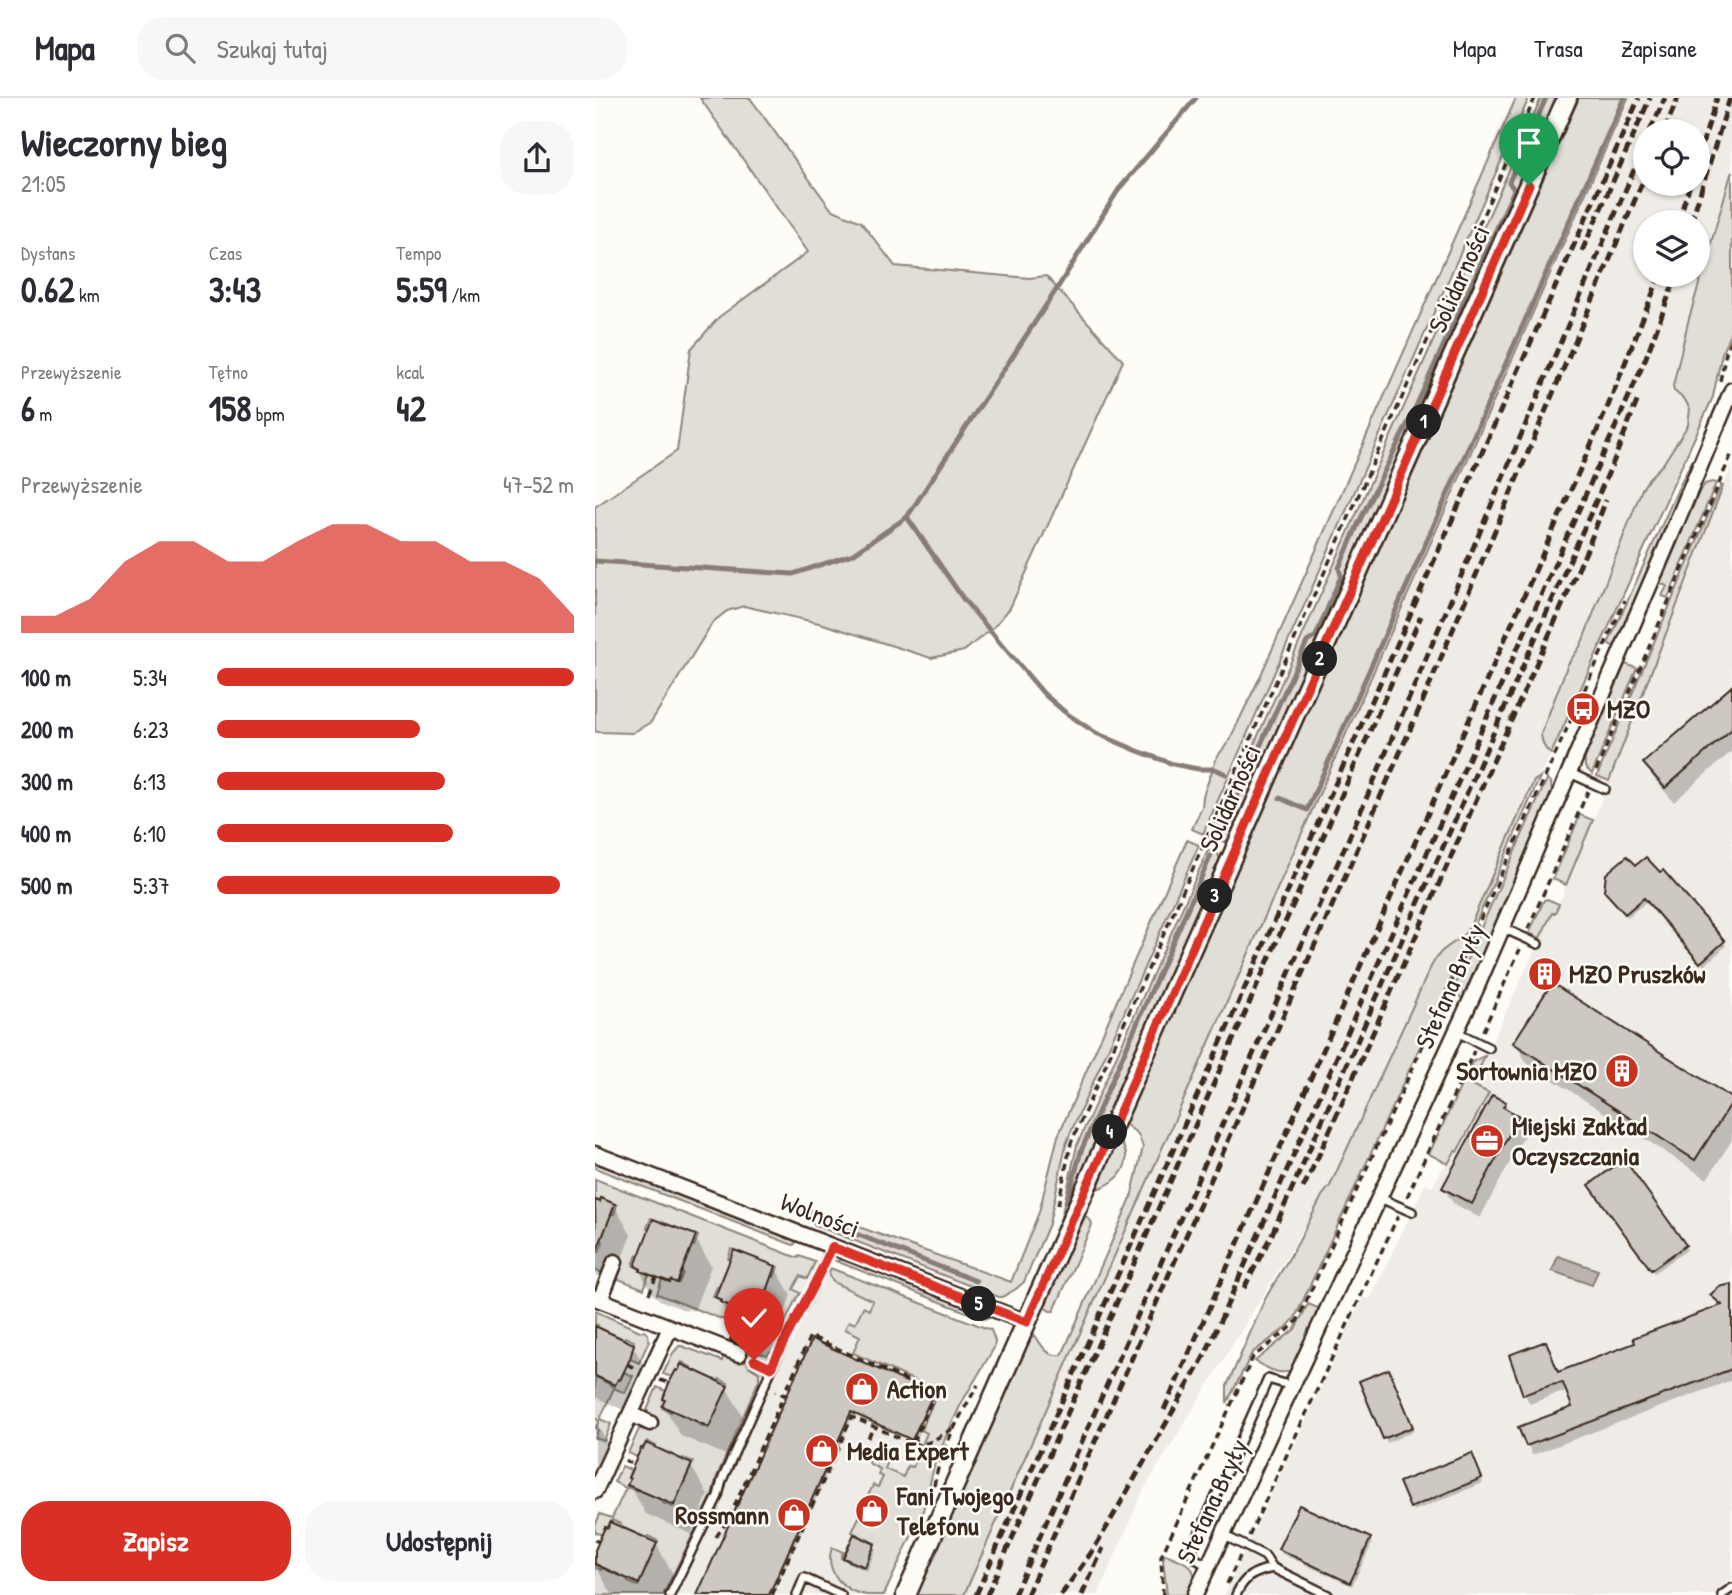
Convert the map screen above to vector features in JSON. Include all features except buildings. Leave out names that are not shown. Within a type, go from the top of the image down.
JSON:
[{"type":"street","name":"Solidarności","points":[[906,1595],[1567,98]]},
{"type":"street","name":"Stefana Bryły","points":[[1195,1595],[1503,928],[1711,444],[1725,388]]},
{"type":"street","name":"Wolności","points":[[595,1154],[1027,1322]]},
{"type":"street","points":[[615,1262],[598,1299],[739,1354]]},
{"type":"street","points":[[595,1490],[670,1328]]},
{"type":"street","points":[[631,1414],[650,1423]]},
{"type":"lane","points":[[1570,772],[1605,789]]},
{"type":"lane","points":[[1503,928],[1538,944]]},
{"type":"lane","points":[[1457,1032],[1489,1048]]},
{"type":"lane","points":[[1380,1198],[1412,1212]]},
{"type":"lane","points":[[670,1595],[718,1496],[722,1480],[771,1368],[832,1247]]},
{"type":"lane","points":[[754,1360],[771,1368]]},
{"type":"lane","points":[[1209,1566],[1196,1559],[1191,1552],[1268,1380],[1293,1386]]},
{"type":"lane","points":[[1223,1535],[1265,1556],[1273,1568],[1328,1595]]},
{"type":"lane","points":[[1236,1595],[1242,1582],[1251,1575],[1273,1568]]},
{"type":"lane","points":[[797,1595],[804,1578],[841,1595]]},
{"type":"lane","points":[[1723,1595],[1732,1588]]},
{"type":"path","points":[[1058,1205],[1071,1143],[1535,98]]},
{"type":"path","points":[[1725,388],[1726,352],[1732,336]]},
{"type":"path","points":[[1226,1585],[1478,1042],[1732,453]]},
{"type":"path","points":[[1163,1595],[1161,1557],[1253,1357],[1297,1321],[1625,600]]},
{"type":"path","points":[[649,1294],[656,1277]]},
{"type":"path","points":[[716,1537],[728,1520],[810,1336],[935,1392],[914,1445]]},
{"type":"path","points":[[627,1364],[638,1370]]},
{"type":"path","points":[[764,1386],[784,1395]]},
{"type":"path","points":[[772,1595],[852,1416],[941,1460]]},
{"type":"path","points":[[868,1438],[874,1426]]},
{"type":"path","points":[[914,1445],[925,1445],[955,1428]]},
{"type":"path","points":[[623,1460],[633,1465]]},
{"type":"shaded area","points":[[700,98],[750,98],[831,209],[861,222],[895,266],[1029,278],[1046,276],[1123,361],[1010,608],[994,627],[964,651],[931,658],[823,624],[744,606],[727,611],[713,622],[651,722],[632,733],[598,732],[595,731],[595,507],[677,451],[691,349],[719,317],[808,252]]},
{"type":"shaded area","points":[[1516,98],[1529,98],[1203,834],[1192,829],[1202,807],[1203,796],[1217,757],[1229,741],[1260,677]]},
{"type":"shaded area","points":[[1541,98],[1559,98],[1230,839],[1224,842],[1213,837]]},
{"type":"shaded area","points":[[1579,98],[1628,98],[964,1595],[916,1595],[1033,1333],[1048,1352],[1062,1355],[1131,1198],[1143,1147],[1138,1134],[1125,1124]]},
{"type":"shaded area","points":[[1628,98],[1732,98],[1732,328],[1722,353],[1713,397],[1547,763],[1534,781],[1472,924],[1464,936],[1442,952],[1427,975],[1330,1186],[1143,1491],[1098,1595],[964,1595]]},
{"type":"shaded area","points":[[1732,171],[1732,328],[1722,353],[1713,397],[1551,754],[1544,746],[1541,734],[1568,664],[1581,645],[1642,489],[1663,464],[1688,425],[1690,409],[1685,400],[1674,391],[1673,386],[1698,287],[1710,287],[1710,246]]},
{"type":"shaded area","points":[[1692,461],[1694,462],[1616,647],[1608,644],[1678,489]]},
{"type":"shaded area","points":[[1732,465],[1732,1595],[1224,1595],[1363,1297],[1370,1299],[1425,1184],[1432,1187],[1455,1151],[1458,1151],[1489,1093],[1472,1085],[1552,913],[1555,913]]},
{"type":"shaded area","points":[[1716,483],[1668,598],[1662,596],[1667,586],[1660,583],[1700,490],[1705,484]]},
{"type":"shaded area","points":[[1721,485],[1723,486],[1609,781],[1597,776]]},
{"type":"shaded area","points":[[1625,664],[1637,668],[1592,774],[1585,767],[1585,758]]},
{"type":"shaded area","points":[[1540,777],[1447,988],[1295,1318],[1252,1353],[1227,1403],[1227,1386],[1265,1299],[1330,1186],[1430,968],[1442,951],[1462,937],[1471,924],[1534,781]]},
{"type":"shaded area","points":[[1547,779],[1551,782],[1552,793],[1465,997],[1462,998],[1452,993]]},
{"type":"shaded area","points":[[1580,815],[1593,820],[1566,885],[1553,879]]},
{"type":"shaded area","points":[[1187,840],[1199,845],[1070,1134],[1049,1224],[1024,1282],[999,1297],[814,1225],[809,1209],[1011,1282],[1039,1212],[1058,1136]]},
{"type":"shaded area","points":[[1208,850],[1218,854],[1221,862],[1059,1227],[1077,1145]]},
{"type":"shaded area","points":[[1544,900],[1559,904],[1540,938],[1529,933]]},
{"type":"shaded area","points":[[1485,1056],[1472,1085],[1489,1093],[1448,1164],[1429,1154],[1472,1062]]},
{"type":"shaded area","points":[[1118,1139],[1126,1155],[1126,1163],[1119,1176],[1097,1189]]},
{"type":"shaded area","points":[[595,1163],[796,1241],[795,1244],[595,1168]]},
{"type":"shaded area","points":[[595,1179],[798,1258],[799,1256],[815,1262],[807,1279],[800,1276],[793,1289],[800,1293],[773,1350],[767,1355],[756,1352],[750,1366],[759,1373],[759,1380],[717,1476],[711,1498],[663,1595],[595,1595],[595,1567],[628,1579],[628,1582],[638,1586],[658,1541],[621,1527],[621,1524],[612,1520],[602,1535],[595,1532],[595,1526],[600,1514],[612,1518],[626,1488],[614,1482],[622,1466],[631,1470],[627,1487],[636,1491],[637,1489],[673,1507],[693,1462],[683,1458],[682,1460],[647,1441],[637,1457],[628,1453],[639,1429],[647,1430],[654,1417],[647,1410],[657,1387],[666,1391],[662,1408],[671,1412],[672,1410],[708,1428],[728,1383],[719,1379],[717,1381],[682,1362],[672,1377],[663,1374],[679,1346],[722,1361],[724,1356],[738,1361],[743,1347],[737,1343],[747,1347],[751,1311],[760,1314],[763,1305],[761,1303],[778,1267],[731,1249],[730,1260],[713,1296],[730,1306],[724,1320],[657,1294],[662,1279],[679,1283],[691,1245],[694,1246],[698,1236],[651,1218],[647,1228],[650,1229],[633,1265],[649,1274],[644,1289],[616,1278],[623,1261],[609,1256],[603,1273],[595,1270],[595,1251],[599,1252],[611,1214],[614,1214],[617,1205],[601,1198],[600,1202],[595,1200]]},
{"type":"shaded area","points":[[1085,1216],[1092,1225],[1054,1311],[1050,1311],[1044,1307]]},
{"type":"shaded area","points":[[1558,1256],[1598,1270],[1592,1285],[1552,1271]]},
{"type":"shaded area","points":[[798,1258],[991,1330],[995,1341],[994,1348],[962,1402],[948,1432],[935,1463],[923,1511],[885,1595],[648,1595]]},
{"type":"shaded area","points":[[845,1260],[988,1316],[984,1319],[836,1261]]},
{"type":"shaded area","points":[[830,1268],[991,1330],[995,1341],[994,1348],[962,1402],[948,1432],[935,1463],[923,1511],[884,1595],[858,1593],[843,1585],[833,1572],[830,1556],[832,1547],[843,1552],[841,1558],[865,1568],[875,1543],[852,1532],[859,1517],[872,1522],[882,1503],[868,1496],[873,1485],[878,1487],[883,1477],[878,1475],[880,1469],[869,1462],[878,1457],[889,1458],[885,1469],[903,1477],[908,1466],[913,1467],[927,1433],[921,1430],[938,1391],[853,1353],[860,1336],[845,1329],[849,1321],[855,1324],[863,1307],[869,1310],[873,1301],[835,1283],[829,1276]]},
{"type":"shaded area","points":[[1308,1304],[1319,1311],[1291,1370],[1277,1372],[1255,1361],[1295,1329]]},
{"type":"shaded area","points":[[595,1311],[648,1334],[649,1341],[639,1363],[630,1359],[634,1341],[597,1327]]},
{"type":"shaded area","points":[[624,1372],[633,1376],[625,1393],[614,1388],[600,1419],[611,1424],[604,1441],[595,1438],[599,1421],[595,1418],[595,1376],[614,1387]]},
{"type":"shaded area","points":[[1165,1554],[1184,1562],[1192,1569],[1194,1579],[1187,1595],[1167,1595],[1163,1560]]},
{"type":"waterway","points":[[595,561],[793,574],[853,554],[907,517],[1119,189],[1196,98]]},
{"type":"waterway","points":[[1219,837],[1307,642],[1316,636],[1341,576],[1339,568],[1360,520],[1412,415],[1514,190],[1509,182],[1546,98]]},
{"type":"waterway","points":[[1280,798],[1307,810],[1624,98]]},
{"type":"waterway","points":[[907,517],[964,600],[1044,694],[1066,713],[1096,733],[1138,751],[1173,764],[1215,769],[1226,774]]},
{"type":"waterway","points":[[1067,1202],[1081,1151],[1211,855]]},
{"type":"waterway","points":[[818,1219],[976,1281]]},
{"type":"railway","points":[[976,1595],[1639,98]]},
{"type":"railway","points":[[1582,251],[1650,98]]},
{"type":"railway","points":[[1655,119],[1665,98]]},
{"type":"railway","points":[[1669,119],[1678,98]]},
{"type":"railway","points":[[1710,120],[1717,98]]},
{"type":"railway","points":[[1695,210],[1730,98]]},
{"type":"railway","points":[[1014,1595],[1370,790],[1633,172]]},
{"type":"railway","points":[[1027,1595],[1421,705],[1637,196]]},
{"type":"railway","points":[[1682,210],[1686,196]]},
{"type":"railway","points":[[1164,1410],[1608,406],[1655,287]]},
{"type":"railway","points":[[1061,1595],[1093,1550],[1205,1355],[1645,360],[1672,287]]},
{"type":"railway","points":[[1244,1288],[1272,1234],[1614,460],[1638,399]]},
{"type":"railway","points":[[1303,1188],[1588,547],[1606,500]]},
{"type":"railway","points":[[987,1595],[1421,616]]},
{"type":"railway","points":[[1082,1595],[1103,1548]]},
{"type":"place","name":"MZO","points":[[1583,709]]},
{"type":"place","name":"MZO Pruszków","points":[[1545,974]]},
{"type":"place","name":"Sortownia MZO","points":[[1622,1071]]},
{"type":"place","name":"Miejski Zakład Oczyszczania","points":[[1487,1141]]},
{"type":"place","name":"Action","points":[[862,1389]]},
{"type":"place","name":"Media Expert","points":[[822,1451]]},
{"type":"place","name":"Fani Twojego Telefonu","points":[[872,1511]]},
{"type":"place","name":"Rossmann","points":[[794,1515]]},
{"type":"route","points":[[754,1360],[771,1368],[832,1247],[1027,1322],[1529,185]]}]
